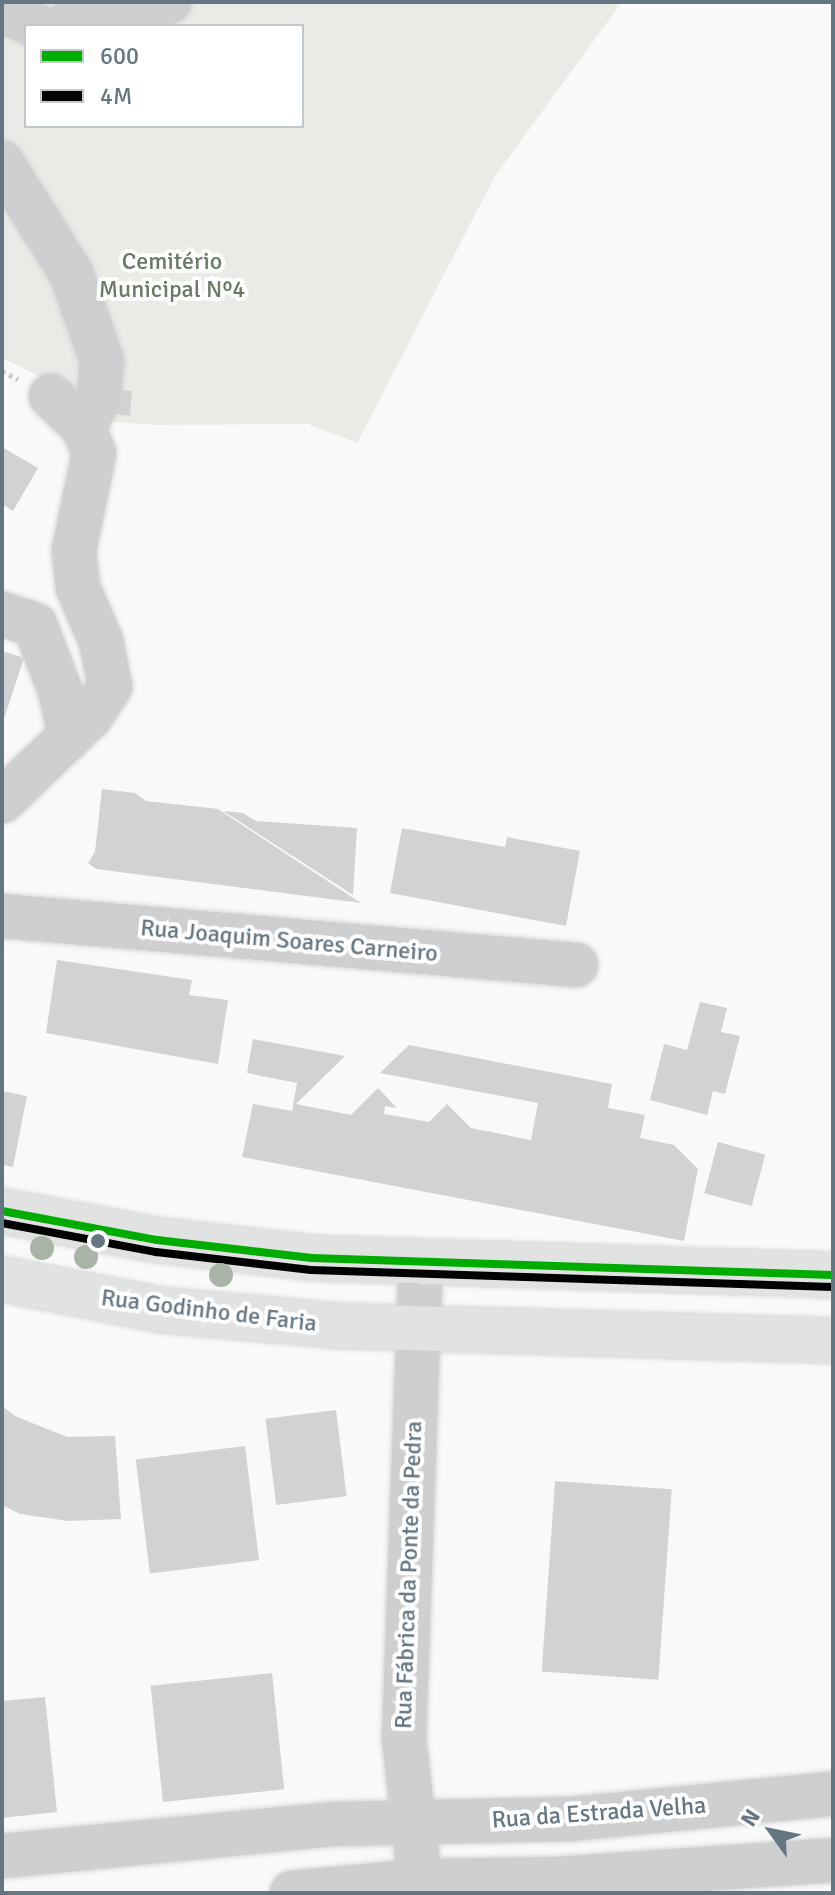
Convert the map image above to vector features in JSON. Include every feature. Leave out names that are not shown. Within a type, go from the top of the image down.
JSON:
[{"type":"main road","points":[[2,1211],[157,1240],[312,1258],[833,1275]]},
{"type":"main road","name":"Rua Godinho de Faria","points":[[2,1279],[161,1310],[342,1326],[833,1341]]},
{"type":"street","points":[[3,2],[12,15],[33,24]]},
{"type":"street","points":[[73,24],[169,2]]},
{"type":"street","points":[[2,163],[71,273],[102,361],[99,397],[84,428]]},
{"type":"street","points":[[2,801],[90,717],[110,686],[101,641],[78,588],[74,550],[94,453],[84,428],[51,396]]},
{"type":"street","points":[[2,614],[35,625],[60,690],[70,735]]},
{"type":"street","name":"Rua Joaquim Soares Carneiro","points":[[2,916],[576,965]]},
{"type":"street","points":[[417,1329],[421,1263]]},
{"type":"street","name":"Rua Fábrica da Ponte da Pedra","points":[[412,1821],[404,1739],[417,1329]]},
{"type":"street","name":"Rua da Estrada Velha","points":[[2,1856],[335,1824],[571,1819],[833,1794]]},
{"type":"street","points":[[412,1821],[420,1881]]},
{"type":"street","points":[[292,1893],[420,1881],[557,1879],[833,1860]]},
{"type":"green space","name":"Cemitério Municipal Nº4","points":[[2,2],[622,2],[495,176],[357,443],[308,424],[157,425],[100,421],[84,405],[41,377],[2,358]]},
{"type":"building","points":[[118,390],[132,391],[130,416],[104,413]]},
{"type":"building","points":[[2,447],[38,468],[13,511],[2,504]]},
{"type":"building","points":[[2,651],[24,658],[3,722],[2,722]]},
{"type":"building","points":[[102,789],[135,793],[146,801],[218,809],[361,903],[96,869],[88,863],[95,852]]},
{"type":"building","points":[[223,811],[243,813],[256,821],[357,828],[353,895]]},
{"type":"building","points":[[402,828],[505,847],[507,837],[580,851],[566,926],[390,893]]},
{"type":"building","points":[[57,960],[192,980],[189,995],[228,1000],[218,1064],[46,1033]]},
{"type":"building","points":[[700,1002],[727,1008],[721,1032],[740,1036],[725,1094],[713,1091],[707,1115],[650,1100],[664,1044],[687,1050]]},
{"type":"building","points":[[253,1039],[345,1056],[296,1104],[351,1115],[378,1088],[397,1108],[385,1106],[384,1114],[429,1122],[447,1104],[471,1128],[531,1140],[538,1103],[380,1073],[409,1045],[612,1084],[608,1108],[645,1115],[640,1138],[674,1145],[698,1169],[684,1241],[242,1157],[253,1104],[292,1111],[297,1083],[247,1073]]},
{"type":"building","points":[[2,1091],[27,1096],[13,1167],[2,1165]]},
{"type":"building","points":[[718,1142],[765,1155],[752,1206],[704,1193]]},
{"type":"building","points":[[2,1406],[15,1416],[67,1437],[115,1436],[121,1519],[68,1521],[20,1514],[2,1505]]},
{"type":"building","points":[[336,1410],[347,1496],[276,1505],[266,1419]]},
{"type":"building","points":[[245,1446],[259,1560],[150,1574],[136,1459]]},
{"type":"building","points":[[555,1481],[672,1489],[658,1680],[542,1672]]},
{"type":"building","points":[[272,1673],[284,1789],[163,1802],[151,1686]]},
{"type":"building","points":[[45,1697],[57,1812],[2,1818],[2,1701]]},
{"type":"transit line","name":"600","points":[[2,1211],[157,1240],[312,1258],[833,1275]]},
{"type":"transit line","name":"4M","points":[[2,1223],[156,1252],[311,1270],[833,1287]]}]
